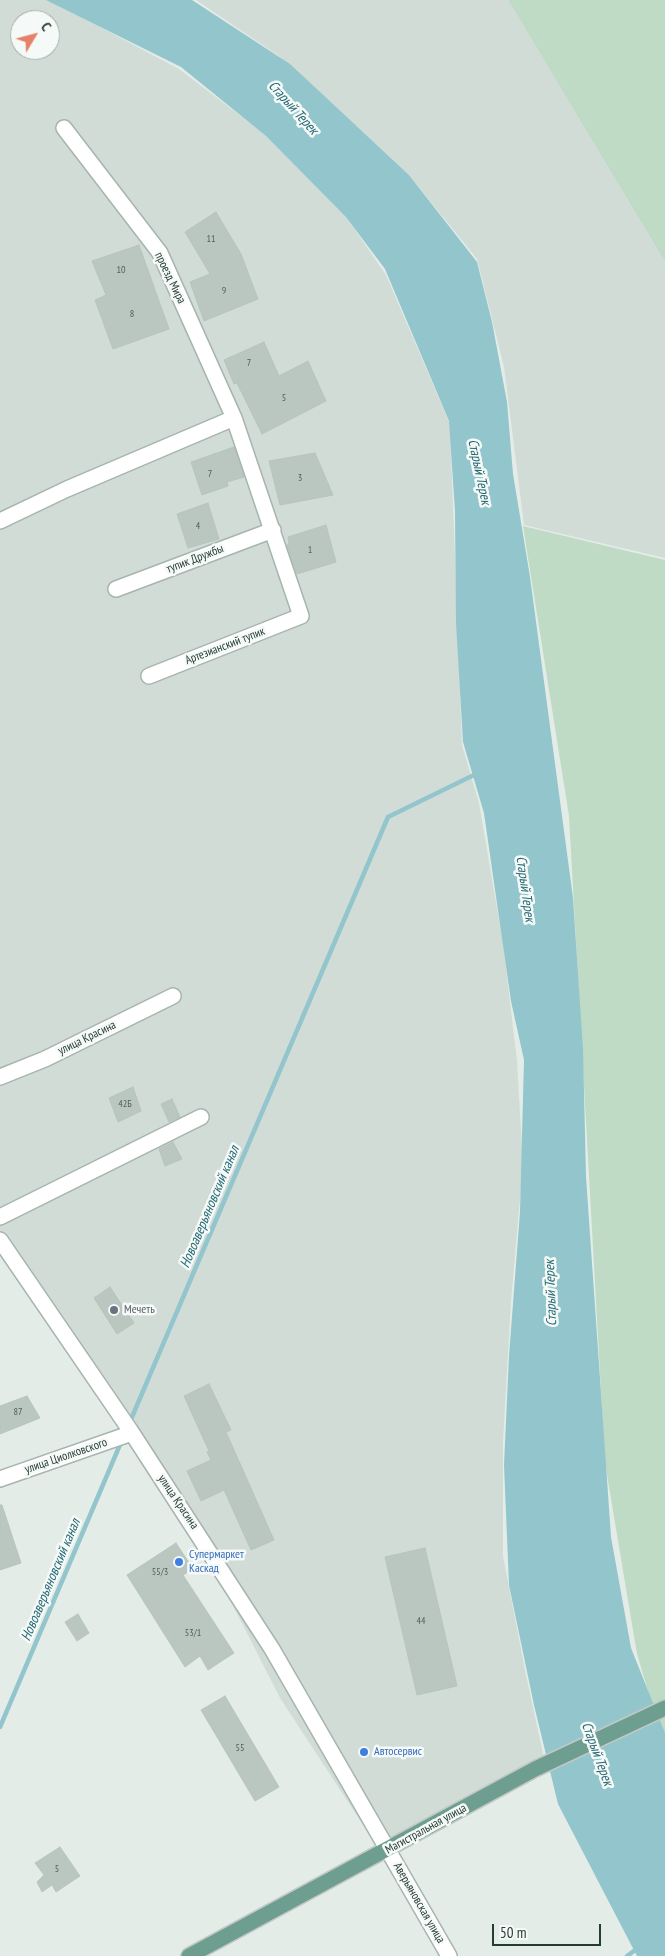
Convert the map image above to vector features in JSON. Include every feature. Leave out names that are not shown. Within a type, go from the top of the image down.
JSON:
[{"type":"main road","name":"Магистральная улица","points":[[189,1956],[535,1770],[665,1708]]},
{"type":"street","name":"проезд Мира","points":[[64,128],[160,253],[234,418],[301,616]]},
{"type":"street","points":[[0,521],[67,489],[234,418]]},
{"type":"street","name":"тупик Дружбы","points":[[116,589],[273,530]]},
{"type":"street","name":"Артезианский тупик","points":[[149,676],[301,616]]},
{"type":"street","name":"улица Красина","points":[[0,1077],[45,1058],[173,996]]},
{"type":"street","points":[[0,1217],[201,1117]]},
{"type":"street","name":"улица Красина","points":[[0,1240],[7,1262],[132,1433],[272,1649],[389,1850]]},
{"type":"street","name":"улица Циолковского","points":[[0,1479],[132,1433]]},
{"type":"street","name":"Аверьяновская улица","points":[[389,1850],[449,1956]]},
{"type":"shaded area","points":[[0,0],[49,0],[179,69],[263,133],[345,215],[386,275],[450,424],[462,745],[479,803],[503,943],[517,1061],[523,1165],[511,1301],[503,1441],[503,1556],[547,1772],[384,1857],[280,1698],[188,1517],[0,1234]]},
{"type":"shaded area","points":[[196,0],[508,0],[665,262],[665,558],[524,525],[504,367],[477,259],[409,175],[390,157],[279,56]]},
{"type":"green space","points":[[508,0],[665,0],[665,262],[587,132]]},
{"type":"green space","points":[[523,526],[665,560],[665,1748],[637,1654],[605,1463],[569,816]]},
{"type":"water","name":"Старый Терек","points":[[46,0],[192,0],[290,64],[409,175],[477,262],[492,322],[507,402],[513,474],[530,577],[573,898],[583,1049],[586,1177],[611,1537],[631,1648],[665,1733],[665,1956],[637,1956],[558,1804],[534,1705],[509,1585],[504,1465],[509,1356],[520,1212],[524,1060],[511,1001],[484,813],[463,742],[456,623],[455,511],[449,421],[385,269],[346,217],[266,136],[181,67]]},
{"type":"building","points":[[216,212],[241,254],[258,299],[204,321],[190,282],[210,274],[185,232]]},
{"type":"building","points":[[139,245],[169,329],[113,349],[95,300],[106,295],[92,261]]},
{"type":"building","points":[[264,342],[279,376],[308,361],[326,401],[262,434],[237,383],[234,384],[224,360]]},
{"type":"building","points":[[234,447],[244,477],[227,482],[228,486],[202,495],[191,462]]},
{"type":"building","points":[[315,453],[333,495],[280,505],[269,461]]},
{"type":"building","points":[[208,503],[219,539],[188,548],[177,514]]},
{"type":"building","points":[[326,525],[336,562],[297,574],[287,545],[289,544],[288,537]]},
{"type":"building","points":[[133,1087],[141,1111],[118,1122],[109,1098]]},
{"type":"building","points":[[172,1099],[180,1117],[169,1122],[161,1104]]},
{"type":"building","points":[[173,1142],[182,1159],[165,1166],[159,1149]]},
{"type":"building","name":"Мечеть","points":[[110,1287],[134,1323],[117,1334],[94,1298]]},
{"type":"building","points":[[209,1384],[231,1430],[226,1432],[274,1540],[251,1550],[224,1490],[201,1501],[187,1471],[211,1460],[207,1452],[209,1451],[184,1396]]},
{"type":"building","points":[[27,1396],[40,1418],[0,1434],[0,1406]]},
{"type":"building","points":[[0,1505],[2,1505],[21,1563],[0,1570]]},
{"type":"building","points":[[176,1543],[193,1569],[183,1575],[234,1653],[208,1670],[200,1656],[185,1667],[127,1575]]},
{"type":"building","points":[[425,1548],[457,1686],[417,1695],[385,1557]]},
{"type":"building","points":[[78,1614],[89,1633],[77,1641],[65,1622]]},
{"type":"building","points":[[225,1696],[279,1787],[255,1801],[201,1710]]},
{"type":"building","points":[[60,1847],[80,1876],[56,1892],[52,1885],[42,1892],[37,1882],[44,1875],[35,1863]]},
{"type":"waterway","name":"Новоаверьяновский канал","points":[[129,1424],[388,817],[478,773]]},
{"type":"waterway","name":"Новоаверьяновский канал","points":[[0,1727],[122,1440]]},
{"type":"waterway","points":[[627,1956],[638,1948]]},
{"type":"place","name":"Мечеть","points":[[114,1310]]},
{"type":"place","name":"Супермаркет Каскад","points":[[179,1562]]},
{"type":"place","name":"Автосервис","points":[[364,1752]]}]
